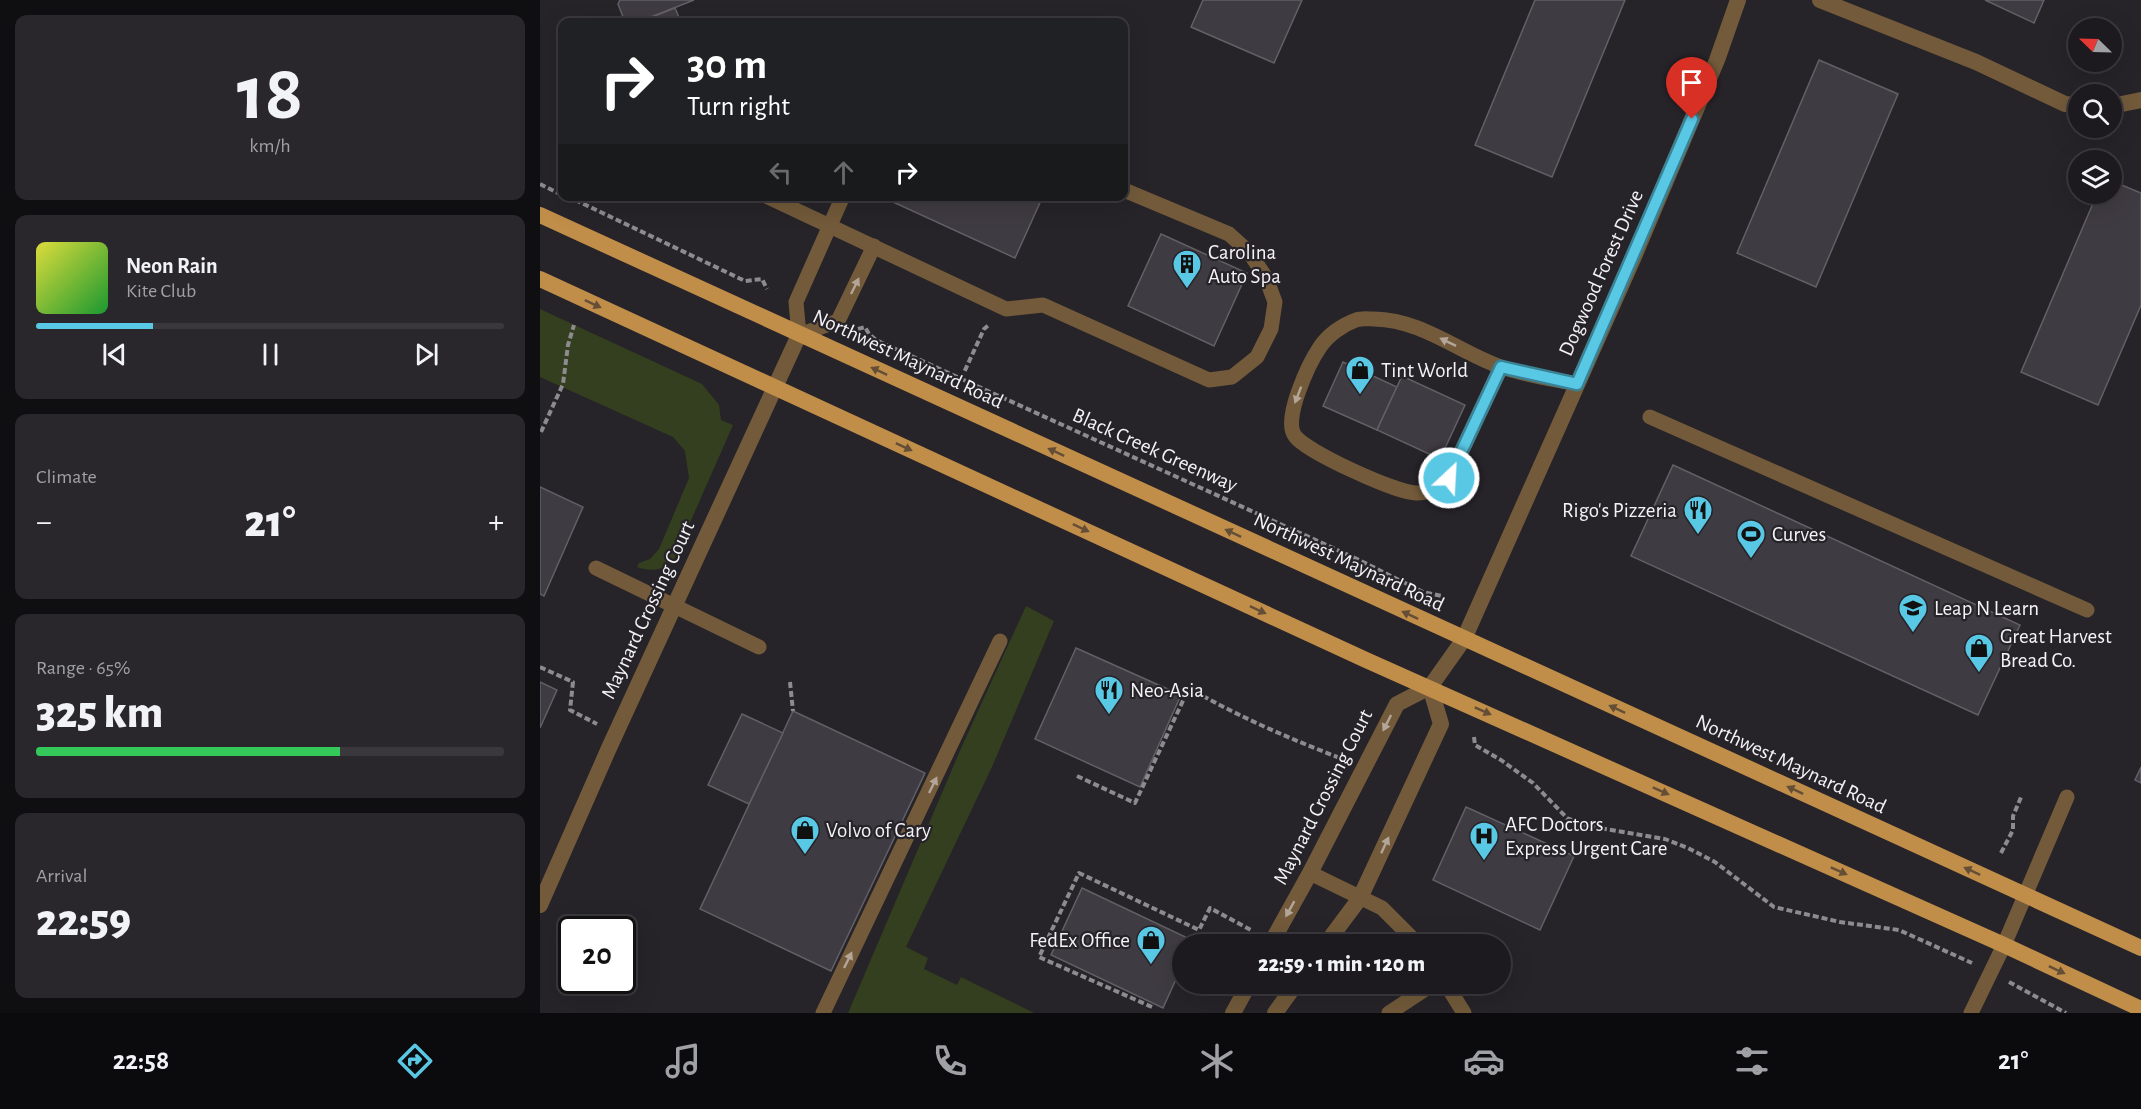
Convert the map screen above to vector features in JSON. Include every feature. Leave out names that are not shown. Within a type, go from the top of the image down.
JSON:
[{"type":"main road","name":"Northwest Maynard Road","points":[[540,215],[2141,948]]},
{"type":"main road","points":[[540,279],[1366,660],[2004,945],[2141,1009]]},
{"type":"street","name":"Dogwood Forest Drive","points":[[1430,687],[1464,639],[1633,259],[1717,60],[1738,0]]},
{"type":"street","points":[[1820,0],[1976,62],[2068,104]]},
{"type":"street","points":[[2122,104],[2141,100]]},
{"type":"street","name":"Maynard Crossing Court","points":[[540,905],[609,748],[799,334]]},
{"type":"street","points":[[1333,934],[1360,898],[1441,724],[1430,687]]},
{"type":"street","name":"Maynard Crossing Court","points":[[1276,934],[1397,704],[1430,687]]},
{"type":"street","points":[[1233,1013],[1243,994]]},
{"type":"street","points":[[1275,1013],[1289,994]]},
{"type":"lane","points":[[776,201],[1006,309],[1043,305],[1209,380],[1232,377],[1257,357],[1271,329],[1275,302],[1266,278],[1249,252],[1229,234],[1128,192]]},
{"type":"lane","points":[[841,201],[796,302],[799,334],[838,321],[874,246]]},
{"type":"lane","points":[[1501,367],[1449,478],[1435,490],[1417,493],[1396,489],[1305,446],[1293,435],[1290,419],[1296,398],[1320,347],[1336,331],[1358,319],[1385,320],[1425,330],[1501,367],[1577,384]]},
{"type":"lane","points":[[1650,417],[2088,609]]},
{"type":"lane","points":[[596,568],[759,646]]},
{"type":"lane","points":[[823,1013],[1000,641]]},
{"type":"lane","points":[[1971,1013],[2004,945],[2067,797]]},
{"type":"lane","points":[[1310,873],[1382,908],[1408,934]]},
{"type":"lane","points":[[1389,1013],[1418,994]]},
{"type":"lane","points":[[1452,994],[1464,1013]]},
{"type":"path","points":[[540,184],[558,193]]},
{"type":"path","points":[[576,201],[745,281],[762,279],[766,289]]},
{"type":"path","points":[[961,379],[984,329],[1006,309]]},
{"type":"path","points":[[541,432],[563,384],[568,345],[574,325]]},
{"type":"path","name":"Black Creek Greenway","points":[[856,330],[865,327],[876,340],[1357,559],[1423,592],[1442,596],[1444,599]]},
{"type":"path","points":[[540,668],[573,682],[570,710],[597,724]]},
{"type":"path","points":[[790,682],[794,711]]},
{"type":"path","points":[[1077,776],[1135,803],[1188,688],[1212,702],[1293,740],[1340,758]]},
{"type":"path","points":[[1474,737],[1475,746],[1502,760],[1533,783],[1567,818],[1587,826],[1665,838],[1715,862],[1774,907],[1840,922],[1899,930],[1946,950]]},
{"type":"path","points":[[2001,853],[2013,830],[2013,816],[2022,795]]},
{"type":"path","points":[[1152,1007],[1039,957],[1079,873],[1199,930],[1210,908],[1251,930]]},
{"type":"path","points":[[2034,994],[2066,1013]]},
{"type":"green space","points":[[540,309],[702,384],[719,405],[721,420],[733,425],[674,559],[661,568],[647,570],[637,567],[639,563],[650,559],[659,549],[689,478],[685,451],[673,437],[540,377]]},
{"type":"green space","points":[[1026,606],[1054,621],[992,767],[906,947],[928,958],[924,969],[957,985],[961,977],[1034,1013],[848,1013],[962,746]]},
{"type":"building","points":[[620,0],[694,0],[648,18],[623,18],[618,4]]},
{"type":"building","points":[[1203,0],[1302,0],[1274,63],[1191,27]]},
{"type":"building","points":[[1535,0],[1625,0],[1552,177],[1475,145]]},
{"type":"building","points":[[1985,0],[2044,0],[2034,23]]},
{"type":"building","points":[[675,8],[679,18],[650,18]]},
{"type":"building","points":[[1819,60],[1898,94],[1816,287],[1737,253]]},
{"type":"building","points":[[2122,185],[2141,193],[2141,305],[2098,405],[2021,372],[2093,204],[2122,204]]},
{"type":"building","points":[[891,201],[1041,201],[1015,258]]},
{"type":"building","name":"Carolina Auto Spa","points":[[1161,234],[1247,273],[1214,346],[1128,306]]},
{"type":"building","name":"Tint World","points":[[1343,362],[1397,387],[1377,430],[1323,406]]},
{"type":"building","points":[[1402,376],[1465,405],[1440,459],[1377,430]]},
{"type":"building","points":[[1673,465],[2020,625],[1978,715],[1631,556]]},
{"type":"building","points":[[540,487],[583,507],[544,596],[540,594]]},
{"type":"building","name":"Neo-Asia","points":[[1076,648],[1181,695],[1140,787],[1035,739]]},
{"type":"building","points":[[540,682],[557,690],[540,728]]},
{"type":"building","name":"Volvo of Cary","points":[[793,711],[925,773],[831,971],[700,909]]},
{"type":"building","points":[[742,714],[783,733],[749,804],[708,785]]},
{"type":"building","points":[[2141,767],[2141,783],[2135,780]]},
{"type":"building","points":[[1466,807],[1574,856],[1540,930],[1433,880]]},
{"type":"building","points":[[1082,888],[1179,934],[1172,934],[1172,988],[1163,1008],[1051,955]]},
{"type":"place","name":"Carolina Auto Spa","points":[[1187,290]]},
{"type":"place","name":"Tint World","points":[[1360,396]]},
{"type":"place","name":"Rigo's Pizzeria","points":[[1698,536]]},
{"type":"place","name":"Curves","points":[[1751,560]]},
{"type":"place","name":"Leap N Learn","points":[[1913,634]]},
{"type":"place","name":"Great Harvest Bread Co.","points":[[1979,674]]},
{"type":"place","name":"Neo-Asia","points":[[1109,716]]},
{"type":"place","name":"Volvo of Cary","points":[[805,856]]},
{"type":"place","name":"AFC Doctors Express Urgent Care","points":[[1484,862]]},
{"type":"place","name":"FedEx Office","points":[[1151,966]]},
{"type":"route","points":[[1449,478],[1501,367],[1577,384],[1692,119]]}]
